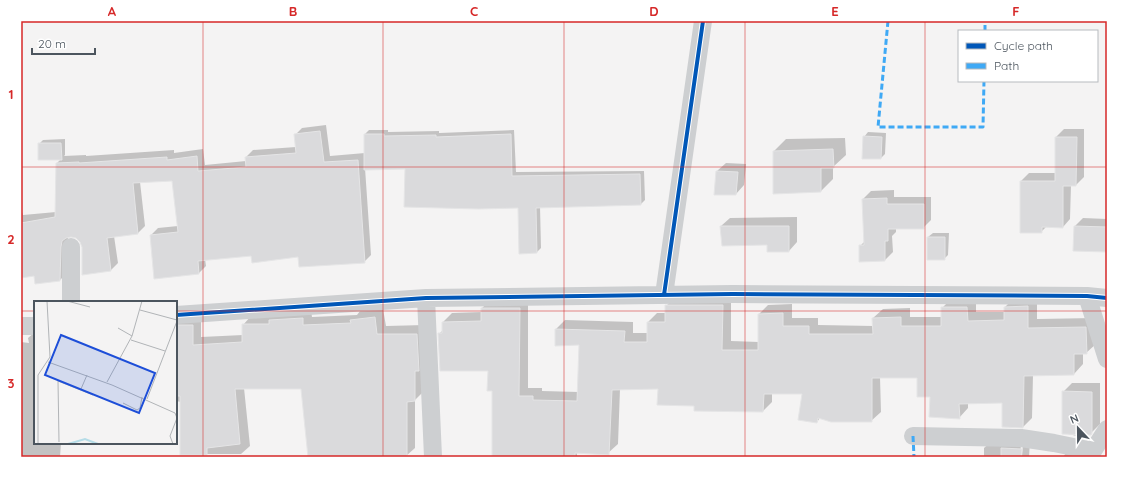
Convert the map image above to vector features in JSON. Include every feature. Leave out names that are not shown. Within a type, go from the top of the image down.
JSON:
[{"type":"street","points":[[664,295],[703,21]]},
{"type":"street","points":[[71,247],[71,301]]},
{"type":"street","points":[[177,314],[426,298],[733,294],[1087,296],[1107,298]]},
{"type":"street","points":[[1087,296],[1107,359]]},
{"type":"street","points":[[426,298],[433,457]]},
{"type":"street","points":[[21,326],[34,326]]},
{"type":"street","points":[[913,436],[1021,438],[1054,442],[1093,451],[1107,429]]},
{"type":"building","points":[[320,131],[324,162],[358,160],[365,263],[299,267],[298,257],[252,263],[251,256],[198,261],[199,274],[154,279],[150,235],[178,232],[172,181],[133,183],[138,234],[107,238],[111,271],[82,275],[82,247],[76,238],[71,237],[62,241],[60,281],[35,284],[34,276],[21,278],[21,223],[55,217],[56,163],[79,163],[167,157],[167,160],[197,156],[198,171],[246,167],[245,157],[296,153],[294,134]]},
{"type":"building","points":[[364,134],[384,134],[384,136],[436,135],[436,137],[511,134],[512,176],[640,174],[641,205],[536,208],[537,253],[519,254],[518,208],[479,209],[404,207],[405,169],[364,170]]},
{"type":"building","points":[[863,136],[882,137],[881,159],[862,159]]},
{"type":"building","points":[[1055,137],[1077,137],[1076,186],[1063,186],[1063,228],[1042,227],[1042,233],[1020,233],[1020,181],[1055,181]]},
{"type":"building","points":[[38,143],[61,143],[62,160],[38,160]]},
{"type":"building","points":[[833,149],[834,168],[821,168],[821,192],[773,194],[773,151]]},
{"type":"building","points":[[716,171],[738,172],[736,195],[714,195]]},
{"type":"building","points":[[887,198],[887,204],[924,204],[924,229],[888,229],[888,241],[885,241],[885,261],[859,262],[859,245],[864,245],[862,199]]},
{"type":"building","points":[[720,226],[789,226],[789,252],[767,252],[767,245],[722,246]]},
{"type":"building","points":[[1074,226],[1107,227],[1107,252],[1073,251]]},
{"type":"building","points":[[927,237],[945,237],[945,260],[927,260]]},
{"type":"building","points":[[665,305],[723,305],[722,350],[758,350],[758,314],[783,313],[783,326],[809,326],[809,334],[873,334],[872,318],[901,317],[901,326],[941,326],[941,307],[967,307],[968,321],[1004,320],[1004,307],[1028,306],[1028,328],[1086,327],[1087,354],[1074,354],[1074,375],[1024,376],[1023,428],[1002,427],[1002,403],[959,404],[960,419],[929,417],[930,397],[917,397],[917,378],[872,378],[872,422],[831,422],[818,418],[817,423],[798,420],[802,394],[764,394],[763,412],[694,411],[694,406],[657,405],[658,389],[612,390],[609,455],[575,453],[575,457],[492,457],[492,391],[487,391],[488,371],[440,371],[438,333],[442,333],[442,322],[481,321],[481,308],[520,308],[519,396],[533,396],[533,400],[577,401],[579,345],[555,346],[555,329],[625,331],[624,342],[647,342],[647,322],[665,322]]},
{"type":"building","points":[[375,317],[377,334],[417,334],[419,371],[415,371],[415,401],[407,402],[407,457],[308,457],[301,389],[235,389],[240,444],[207,448],[207,455],[180,455],[180,396],[177,396],[177,325],[193,325],[193,345],[242,342],[242,324],[269,324],[269,320],[303,318],[303,325],[351,323],[350,320]]},
{"type":"building","points":[[1062,391],[1092,392],[1091,435],[1062,434]]},
{"type":"building","points":[[1001,448],[1022,449],[1021,457],[1001,457]]},
{"type":"marked path","points":[[888,21],[878,127],[983,127],[984,82]]},
{"type":"marked path","points":[[985,21],[985,30]]},
{"type":"marked path","points":[[913,436],[914,457]]},
{"type":"cycle path","points":[[664,295],[703,21]]},
{"type":"cycle path","points":[[177,315],[426,298],[733,294],[1087,296],[1107,298]]}]
